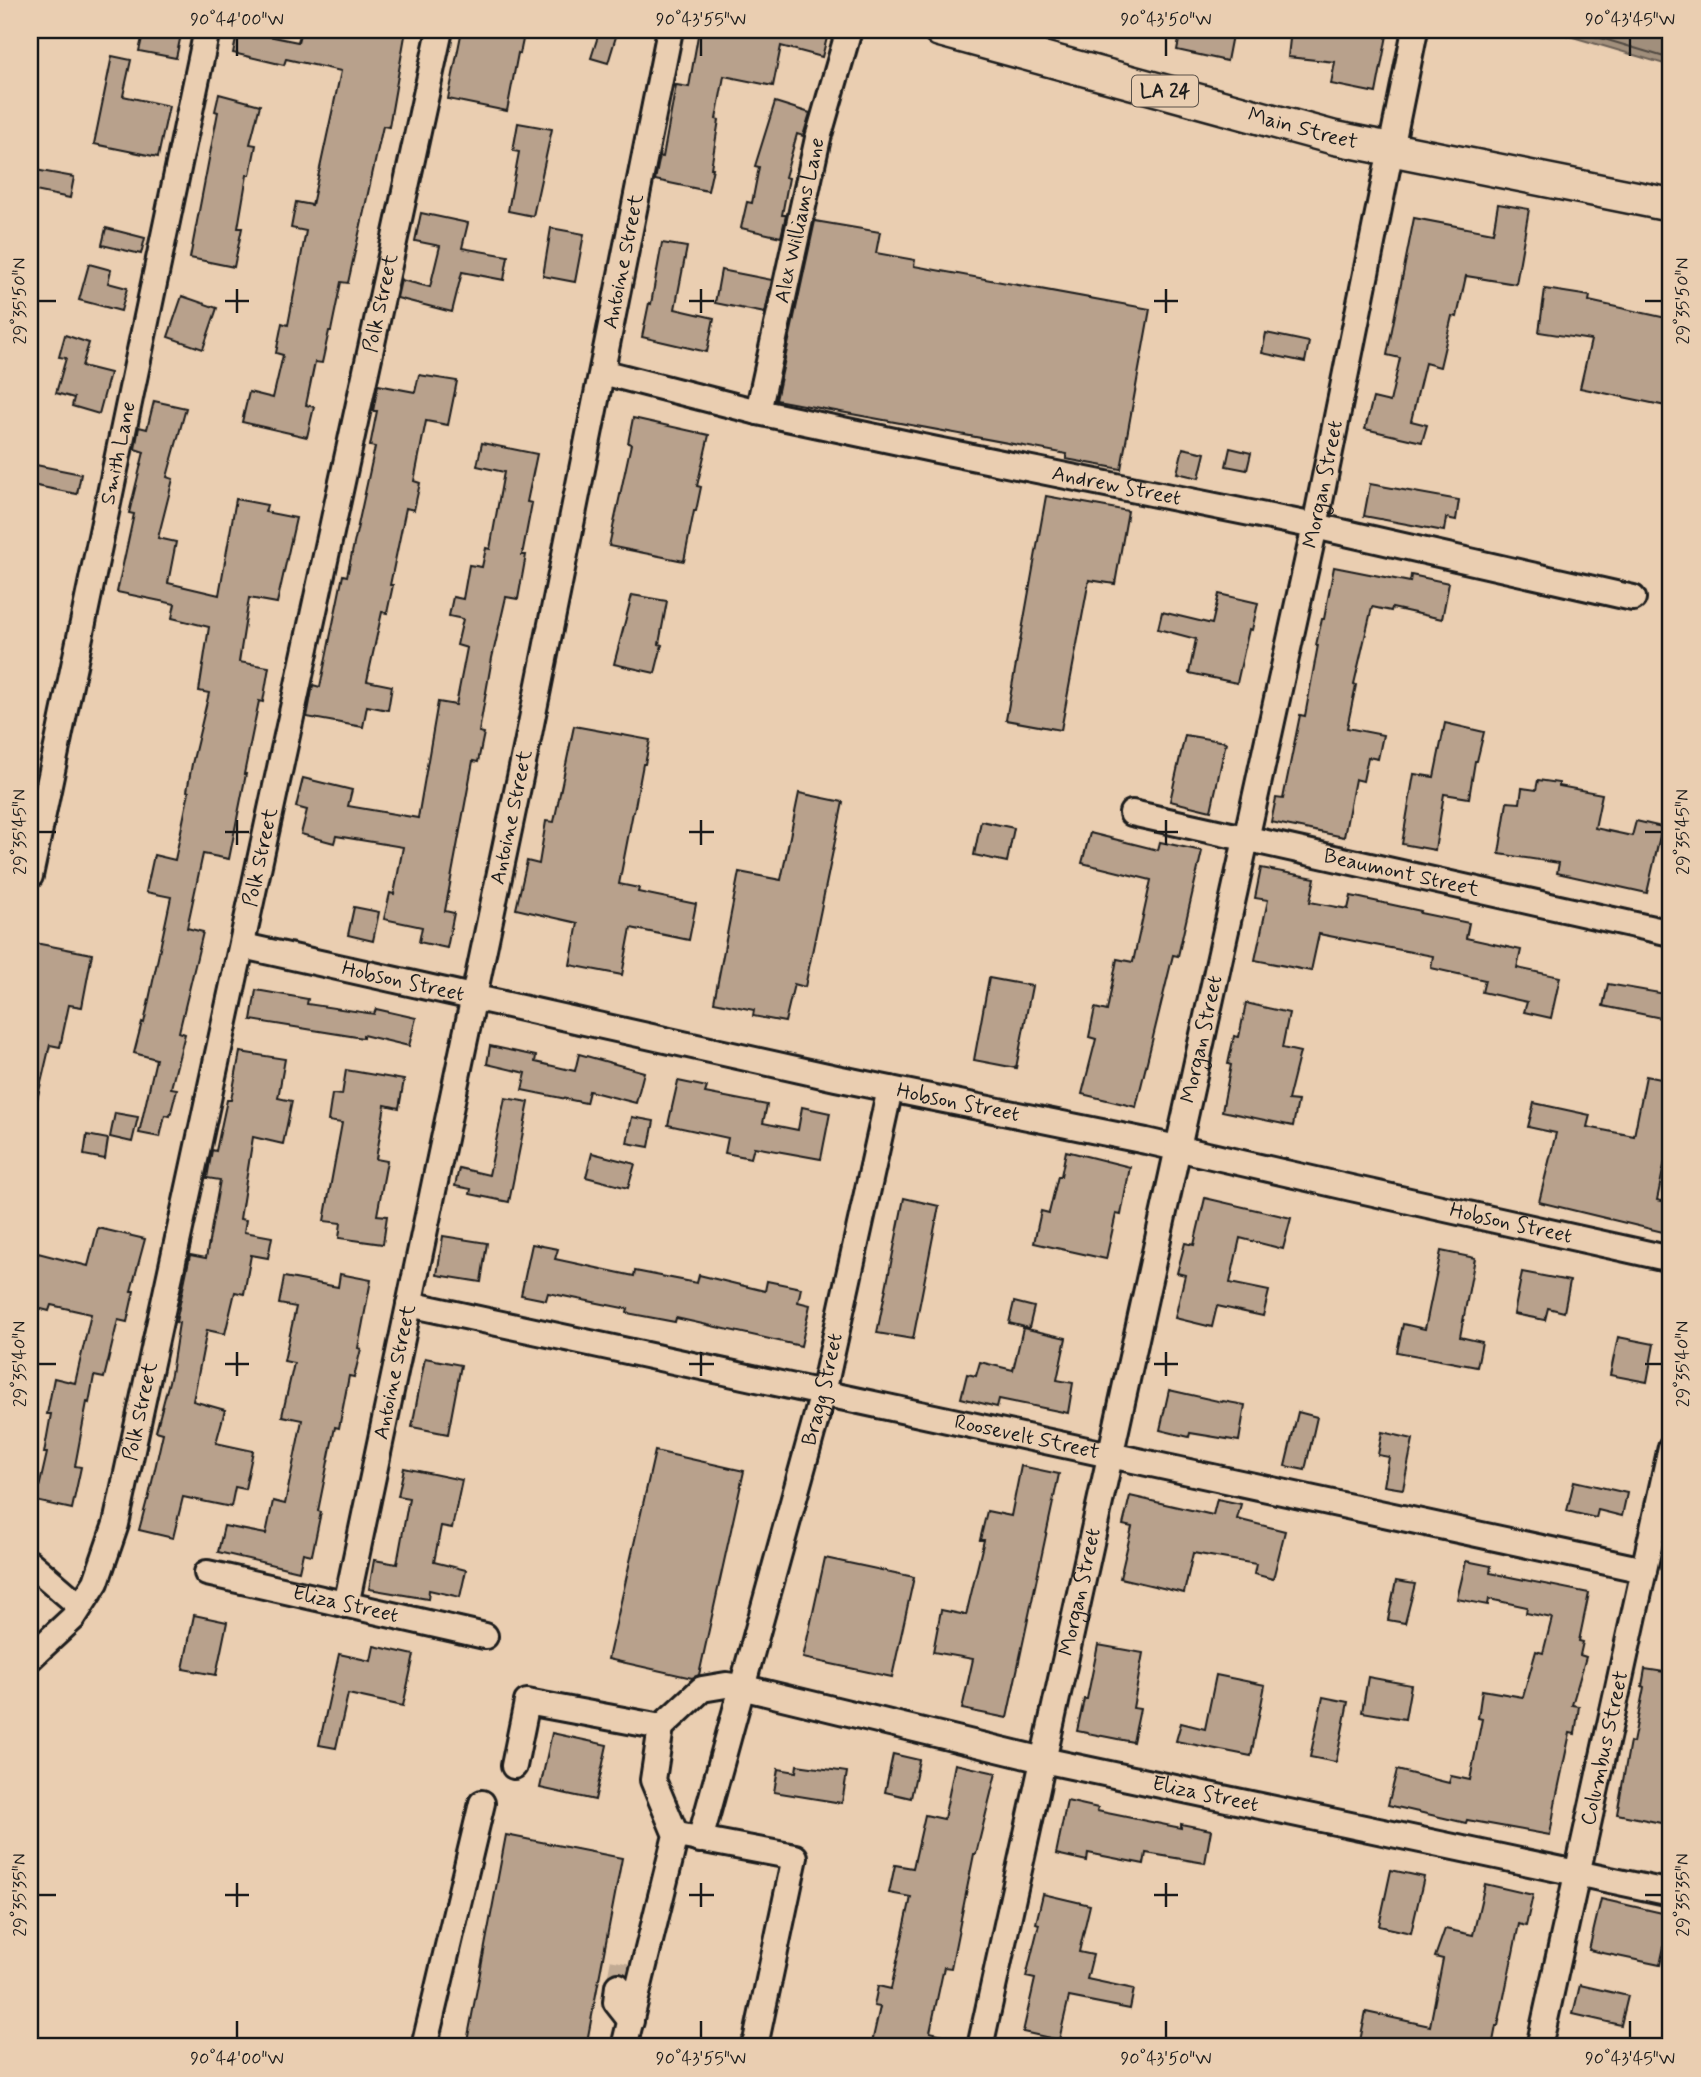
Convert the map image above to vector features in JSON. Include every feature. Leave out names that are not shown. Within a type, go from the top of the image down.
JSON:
[{"type":"main road","name":"Main Street","points":[[940,30],[1335,138],[1671,205]]},
{"type":"street","name":"Smith Lane","points":[[30,876],[207,30]]},
{"type":"street","name":"Polk Street","points":[[30,1658],[73,1618],[96,1582],[116,1524],[440,30]]},
{"type":"street","name":"Antoine Street","points":[[345,1605],[527,744],[670,30]]},
{"type":"street","name":"Alex Williams Lane","points":[[758,412],[818,138],[849,30]]},
{"type":"street","name":"Morgan Street","points":[[980,2047],[1315,526],[1415,30]]},
{"type":"street","name":"Andrew Street","points":[[602,372],[758,412],[1315,526],[1633,598]]},
{"type":"street","name":"Beaumont Street","points":[[1132,813],[1671,933]]},
{"type":"street","name":"Hobson Street","points":[[243,946],[890,1089],[1178,1148],[1671,1259]]},
{"type":"street","name":"Bragg Street","points":[[624,2047],[649,1945],[741,1687],[823,1393],[890,1089]]},
{"type":"street","name":"Roosevelt Street","points":[[409,1304],[1644,1570]]},
{"type":"street","name":"Columbus Street","points":[[1539,2047],[1671,1447]]},
{"type":"street","points":[[30,1563],[80,1606]]},
{"type":"street","name":"Eliza Street","points":[[207,1573],[485,1636]]},
{"type":"street","name":"Eliza Street","points":[[661,1727],[702,1689],[726,1685],[741,1687],[1043,1760],[1671,1893]]},
{"type":"street","points":[[514,1766],[527,1702],[661,1727],[653,1780],[688,1837],[795,1857],[755,2046],[752,2047]]},
{"type":"street","points":[[424,2047],[482,1803]]},
{"type":"street","points":[[623,1959],[649,1945]]},
{"type":"street","points":[[618,1986],[616,2002],[631,2021]]},
{"type":"water","points":[[1549,30],[1671,30],[1671,66]]},
{"type":"building","points":[[144,30],[182,30],[176,58],[139,51]]},
{"type":"building","points":[[238,30],[298,42],[301,30],[406,30],[389,127],[383,126],[348,283],[341,282],[322,363],[315,362],[306,405],[314,407],[307,437],[242,422],[249,392],[273,398],[283,355],[276,353],[282,323],[288,325],[306,231],[291,228],[296,202],[312,205],[341,71],[286,59],[284,65],[233,53]]},
{"type":"building","points":[[462,30],[525,30],[507,111],[448,99]]},
{"type":"building","points":[[600,30],[618,30],[608,63],[591,58]]},
{"type":"building","points":[[699,30],[829,30],[822,57],[781,46],[773,86],[724,76],[708,191],[655,180],[660,156],[663,157],[676,85],[689,87]]},
{"type":"building","points":[[1181,30],[1233,30],[1227,61],[1177,50]]},
{"type":"building","points":[[1291,30],[1388,30],[1376,93],[1331,84],[1335,62],[1288,57]]},
{"type":"building","points":[[112,56],[131,60],[123,96],[169,106],[158,157],[94,144]]},
{"type":"building","points":[[219,94],[260,105],[250,144],[256,145],[250,175],[247,175],[238,228],[242,228],[234,267],[190,258],[218,112],[215,111]]},
{"type":"building","points":[[775,102],[810,113],[803,136],[797,134],[785,177],[789,178],[781,237],[741,228],[747,202],[752,203],[759,167],[755,166]]},
{"type":"building","points":[[518,123],[552,129],[533,216],[508,211],[519,152],[513,151]]},
{"type":"building","points":[[30,169],[74,177],[70,198],[30,190]]},
{"type":"building","points":[[1498,204],[1529,209],[1516,284],[1466,276],[1457,317],[1452,316],[1440,367],[1425,363],[1411,421],[1427,425],[1422,442],[1365,429],[1373,398],[1390,402],[1400,358],[1387,355],[1414,218],[1493,233]]},
{"type":"building","points":[[421,213],[468,223],[462,248],[508,256],[504,280],[462,272],[452,312],[397,298],[401,280],[430,287],[440,246],[415,241]]},
{"type":"building","points":[[815,221],[880,232],[876,253],[915,260],[914,266],[1150,309],[1121,469],[1066,459],[1067,454],[776,400]]},
{"type":"building","points":[[106,228],[145,238],[141,254],[102,245]]},
{"type":"building","points":[[551,228],[584,234],[575,282],[543,276]]},
{"type":"building","points":[[662,243],[687,247],[675,309],[714,318],[707,352],[642,337]]},
{"type":"building","points":[[89,264],[111,270],[108,283],[127,288],[121,311],[79,300]]},
{"type":"building","points":[[721,270],[772,280],[765,313],[715,303]]},
{"type":"building","points":[[1545,289],[1590,296],[1589,301],[1671,319],[1671,382],[1666,406],[1580,388],[1591,340],[1539,332]]},
{"type":"building","points":[[182,296],[217,308],[203,349],[168,337]]},
{"type":"building","points":[[1266,333],[1309,342],[1305,362],[1262,353]]},
{"type":"building","points":[[65,335],[89,343],[82,366],[110,373],[99,414],[72,406],[74,398],[56,393],[66,358],[59,357]]},
{"type":"building","points":[[419,375],[457,381],[448,425],[426,421],[414,481],[420,483],[414,510],[406,508],[387,613],[382,612],[367,681],[392,686],[388,710],[367,706],[363,727],[307,717],[313,685],[320,687],[343,575],[347,576],[375,447],[370,446],[377,411],[373,411],[378,385],[415,392]]},
{"type":"building","points":[[154,401],[186,408],[167,477],[173,479],[158,538],[176,542],[168,583],[219,595],[236,499],[267,505],[265,512],[296,518],[277,603],[249,598],[239,662],[269,667],[263,702],[259,701],[229,859],[203,854],[187,928],[203,932],[179,1032],[185,1034],[171,1088],[177,1089],[170,1116],[165,1115],[160,1137],[139,1133],[156,1059],[134,1053],[142,1022],[144,1023],[171,897],[146,892],[154,855],[175,860],[192,764],[209,693],[199,691],[209,627],[172,618],[175,604],[117,592],[134,514],[129,513],[144,452],[135,449],[139,427],[147,429]]},
{"type":"building","points":[[633,418],[709,435],[697,486],[701,487],[684,561],[609,546],[631,444],[628,443]]},
{"type":"building","points":[[482,443],[537,454],[527,502],[532,503],[522,555],[526,555],[518,599],[506,597],[479,732],[484,733],[478,762],[473,761],[445,911],[454,913],[447,948],[419,942],[422,927],[384,919],[390,893],[394,894],[403,847],[336,836],[334,843],[301,834],[307,810],[296,807],[303,778],[352,790],[348,806],[418,818],[438,702],[456,705],[467,648],[457,645],[463,619],[449,616],[453,597],[463,599],[469,565],[482,567],[486,548],[490,549],[504,472],[477,466]]},
{"type":"building","points":[[1183,448],[1205,453],[1199,478],[1177,473]]},
{"type":"building","points":[[1230,448],[1251,453],[1247,470],[1226,466]]},
{"type":"building","points":[[36,465],[81,474],[77,494],[32,485]]},
{"type":"building","points":[[1370,484],[1459,500],[1456,520],[1446,518],[1444,531],[1364,516]]},
{"type":"building","points":[[1046,496],[1128,511],[1115,584],[1089,580],[1061,730],[1006,720]]},
{"type":"building","points":[[1334,567],[1410,582],[1411,575],[1449,583],[1442,619],[1392,608],[1391,611],[1372,607],[1347,728],[1383,735],[1378,759],[1368,757],[1363,781],[1355,779],[1344,837],[1271,822],[1276,798],[1283,799],[1300,715],[1305,716],[1316,645]]},
{"type":"building","points":[[1219,594],[1258,603],[1252,630],[1249,629],[1237,683],[1189,673],[1196,639],[1158,629],[1162,612],[1212,624]]},
{"type":"building","points":[[632,595],[667,601],[659,644],[662,645],[655,673],[614,664]]},
{"type":"building","points":[[1445,723],[1484,732],[1475,761],[1469,798],[1444,794],[1435,850],[1402,844],[1414,774],[1434,777]]},
{"type":"building","points":[[574,726],[650,740],[619,884],[639,888],[638,892],[696,904],[689,940],[631,928],[622,975],[570,965],[578,923],[516,909],[527,861],[539,864],[546,821],[554,822]]},
{"type":"building","points":[[1185,735],[1226,742],[1211,811],[1170,801]]},
{"type":"building","points":[[1538,780],[1602,794],[1595,828],[1632,836],[1636,821],[1662,827],[1647,893],[1557,873],[1559,863],[1499,854],[1507,802],[1520,803],[1522,788],[1536,790]]},
{"type":"building","points":[[799,793],[843,802],[805,987],[794,984],[785,1022],[753,1016],[754,1010],[714,1002],[739,872],[781,880]]},
{"type":"building","points":[[981,821],[1014,828],[1007,862],[974,855]]},
{"type":"building","points":[[1090,833],[1158,850],[1160,842],[1202,851],[1178,956],[1173,955],[1136,1107],[1082,1094],[1096,1039],[1089,1037],[1095,1008],[1107,1011],[1117,959],[1133,962],[1151,880],[1082,863]]},
{"type":"building","points":[[1261,868],[1315,878],[1310,902],[1348,909],[1351,896],[1469,923],[1466,938],[1521,950],[1517,968],[1560,977],[1551,1018],[1524,1012],[1527,1002],[1482,992],[1485,980],[1431,968],[1433,956],[1319,934],[1311,971],[1255,960],[1268,900],[1255,898]]},
{"type":"building","points":[[354,907],[379,912],[373,941],[348,935]]},
{"type":"building","points":[[30,942],[92,954],[82,1007],[69,1005],[60,1047],[50,1045],[37,1100],[30,1099]]},
{"type":"building","points":[[989,978],[1032,986],[1016,1068],[974,1060]]},
{"type":"building","points":[[1608,984],[1671,995],[1671,1020],[1603,1006]]},
{"type":"building","points":[[256,990],[308,999],[307,1004],[374,1014],[376,1009],[416,1018],[409,1046],[363,1035],[363,1038],[251,1020]]},
{"type":"building","points":[[1246,1003],[1289,1013],[1282,1048],[1300,1052],[1288,1100],[1298,1101],[1293,1126],[1222,1111],[1234,1036],[1239,1037]]},
{"type":"building","points":[[490,1046],[536,1056],[535,1062],[575,1071],[579,1054],[644,1072],[636,1103],[589,1091],[586,1103],[522,1090],[526,1073],[487,1064]]},
{"type":"building","points":[[240,1052],[285,1059],[278,1098],[292,1101],[283,1144],[253,1137],[240,1219],[246,1220],[244,1232],[272,1237],[268,1258],[251,1255],[244,1294],[235,1292],[225,1334],[207,1330],[193,1401],[225,1410],[216,1443],[253,1451],[245,1489],[235,1487],[231,1507],[183,1497],[173,1538],[139,1530],[163,1433],[156,1431],[171,1374],[179,1323],[176,1322],[190,1255],[206,1258],[220,1180],[207,1178],[212,1150],[216,1151],[227,1100],[231,1100]]},
{"type":"building","points":[[346,1070],[404,1080],[399,1108],[385,1105],[376,1159],[387,1161],[377,1215],[387,1216],[383,1244],[339,1238],[341,1223],[324,1221],[342,1123],[328,1121],[332,1094],[342,1095]]},
{"type":"building","points":[[1646,1076],[1671,1081],[1671,1157],[1666,1156],[1657,1200],[1671,1203],[1671,1234],[1539,1202],[1556,1133],[1528,1127],[1534,1103],[1590,1115],[1587,1127],[1634,1136]]},
{"type":"building","points":[[678,1081],[707,1087],[705,1093],[767,1105],[763,1123],[798,1130],[802,1107],[830,1113],[821,1159],[754,1147],[751,1158],[725,1153],[728,1138],[668,1125]]},
{"type":"building","points":[[505,1098],[529,1102],[509,1202],[470,1194],[471,1189],[455,1186],[459,1168],[489,1175]]},
{"type":"building","points":[[115,1113],[138,1117],[132,1142],[110,1137]]},
{"type":"building","points":[[632,1117],[654,1121],[649,1147],[627,1143]]},
{"type":"building","points":[[87,1135],[108,1139],[105,1159],[84,1155]]},
{"type":"building","points":[[1066,1151],[1130,1167],[1121,1215],[1116,1214],[1106,1259],[1034,1243],[1041,1211],[1049,1213]]},
{"type":"building","points":[[592,1153],[635,1164],[628,1188],[586,1177]]},
{"type":"building","points":[[904,1198],[939,1206],[913,1339],[877,1333]]},
{"type":"building","points":[[1205,1198],[1291,1218],[1283,1249],[1240,1238],[1230,1283],[1269,1291],[1263,1316],[1217,1306],[1212,1327],[1175,1318],[1185,1275],[1177,1273],[1185,1243],[1194,1245]]},
{"type":"building","points":[[98,1228],[145,1239],[131,1291],[134,1291],[127,1322],[118,1320],[104,1378],[94,1376],[75,1466],[81,1467],[72,1509],[36,1501],[47,1453],[44,1453],[51,1414],[47,1414],[54,1378],[75,1383],[91,1314],[51,1305],[49,1311],[30,1306],[30,1285],[38,1253],[88,1266]]},
{"type":"building","points":[[443,1236],[487,1243],[481,1282],[437,1275]]},
{"type":"building","points":[[532,1244],[558,1249],[555,1259],[634,1276],[635,1271],[697,1283],[699,1275],[765,1291],[767,1281],[801,1288],[798,1302],[810,1305],[801,1346],[676,1318],[675,1322],[627,1313],[628,1309],[548,1293],[546,1300],[521,1295]]},
{"type":"building","points":[[1441,1251],[1475,1258],[1460,1337],[1482,1342],[1477,1367],[1397,1352],[1403,1324],[1425,1329]]},
{"type":"building","points":[[1522,1272],[1570,1281],[1564,1312],[1548,1308],[1545,1320],[1514,1314]]},
{"type":"building","points":[[340,1274],[371,1280],[358,1348],[361,1349],[354,1377],[349,1376],[339,1428],[335,1427],[312,1555],[303,1553],[299,1571],[218,1552],[224,1526],[266,1534],[273,1501],[285,1504],[302,1420],[282,1416],[294,1363],[284,1361],[296,1307],[279,1304],[284,1277],[338,1287]]},
{"type":"building","points":[[1014,1302],[1034,1307],[1029,1328],[1009,1323]]},
{"type":"building","points":[[1023,1328],[1066,1338],[1057,1380],[1073,1383],[1068,1413],[999,1399],[997,1407],[961,1398],[967,1374],[976,1376],[980,1362],[1013,1370]]},
{"type":"building","points":[[1618,1337],[1654,1344],[1647,1382],[1610,1375]]},
{"type":"building","points":[[425,1358],[461,1365],[448,1434],[412,1427]]},
{"type":"building","points":[[1169,1390],[1245,1405],[1239,1441],[1190,1433],[1189,1437],[1160,1430]]},
{"type":"building","points":[[1298,1412],[1317,1417],[1305,1470],[1285,1466]]},
{"type":"building","points":[[1382,1432],[1413,1439],[1403,1489],[1384,1486],[1389,1457],[1378,1455]]},
{"type":"building","points":[[655,1451],[744,1471],[699,1675],[692,1678],[608,1659]]},
{"type":"building","points":[[1021,1466],[1059,1474],[1007,1718],[962,1709],[973,1659],[933,1652],[941,1610],[966,1615],[984,1540],[980,1540],[987,1511],[1011,1516]]},
{"type":"building","points":[[404,1468],[462,1480],[452,1528],[441,1526],[434,1562],[466,1570],[460,1597],[429,1590],[428,1599],[369,1589],[374,1560],[397,1564],[409,1498],[398,1496]]},
{"type":"building","points":[[1574,1481],[1627,1493],[1622,1516],[1598,1510],[1596,1518],[1567,1511]]},
{"type":"building","points":[[1130,1496],[1213,1515],[1217,1499],[1241,1504],[1237,1519],[1285,1531],[1273,1579],[1254,1574],[1256,1564],[1193,1553],[1184,1593],[1120,1578],[1132,1527],[1123,1525]]},
{"type":"building","points":[[825,1558],[914,1577],[892,1677],[803,1658]]},
{"type":"building","points":[[1466,1561],[1491,1566],[1490,1573],[1589,1593],[1579,1641],[1583,1642],[1580,1655],[1586,1657],[1572,1705],[1579,1706],[1575,1734],[1570,1733],[1550,1835],[1467,1820],[1466,1823],[1388,1805],[1397,1770],[1449,1783],[1451,1776],[1470,1780],[1482,1719],[1478,1718],[1482,1690],[1523,1697],[1536,1651],[1543,1653],[1552,1618],[1526,1613],[1527,1607],[1489,1599],[1488,1605],[1457,1599]]},
{"type":"building","points":[[1396,1581],[1415,1584],[1405,1623],[1388,1620]]},
{"type":"building","points":[[194,1615],[227,1622],[216,1675],[183,1669]]},
{"type":"building","points":[[1098,1645],[1143,1653],[1133,1708],[1140,1709],[1133,1742],[1077,1731],[1084,1699],[1087,1699]]},
{"type":"building","points":[[374,1646],[414,1655],[403,1706],[348,1694],[336,1748],[319,1745],[339,1654],[371,1661]]},
{"type":"building","points":[[1645,1669],[1671,1673],[1671,1801],[1666,1824],[1617,1814],[1630,1742],[1633,1743],[1644,1687]]},
{"type":"building","points":[[1216,1675],[1265,1685],[1251,1756],[1176,1741],[1181,1723],[1205,1729]]},
{"type":"building","points":[[1368,1677],[1411,1685],[1405,1719],[1362,1712]]},
{"type":"building","points":[[1323,1697],[1348,1702],[1336,1762],[1310,1757]]},
{"type":"building","points":[[552,1733],[607,1745],[595,1800],[540,1788]]},
{"type":"building","points":[[893,1754],[919,1760],[911,1798],[885,1792]]},
{"type":"building","points":[[955,1764],[996,1773],[974,1854],[951,1968],[944,1967],[930,2032],[965,2040],[964,2047],[871,2047],[880,2007],[874,2006],[878,1986],[891,1989],[911,1897],[889,1893],[895,1865],[913,1868],[925,1815],[944,1819]]},
{"type":"building","points":[[797,1765],[847,1772],[842,1803],[774,1792],[778,1769],[796,1772]]},
{"type":"building","points":[[1067,1801],[1098,1808],[1097,1811],[1181,1828],[1181,1824],[1211,1830],[1205,1863],[1146,1853],[1144,1864],[1088,1853],[1087,1861],[1056,1854]]},
{"type":"building","points":[[506,1835],[622,1858],[586,2047],[466,2047]]},
{"type":"building","points":[[1391,1870],[1424,1877],[1411,1933],[1379,1926]]},
{"type":"building","points":[[1485,1884],[1533,1895],[1526,1926],[1519,1924],[1492,2047],[1391,2047],[1360,2041],[1366,2012],[1430,2026],[1443,1959],[1435,1957],[1445,1929],[1473,1935]]},
{"type":"building","points":[[1043,1894],[1090,1905],[1079,1952],[1093,1955],[1087,1979],[1134,1989],[1130,2009],[1069,1997],[1059,2040],[1023,2032],[1035,1979],[1026,1977],[1039,1924],[1036,1923]]},
{"type":"building","points":[[1601,1899],[1671,1915],[1660,1965],[1589,1950]]},
{"type":"building","points":[[1580,1985],[1628,1996],[1621,2025],[1573,2014]]},
{"type":"tunnel","points":[[618,1986],[623,1959]]}]
